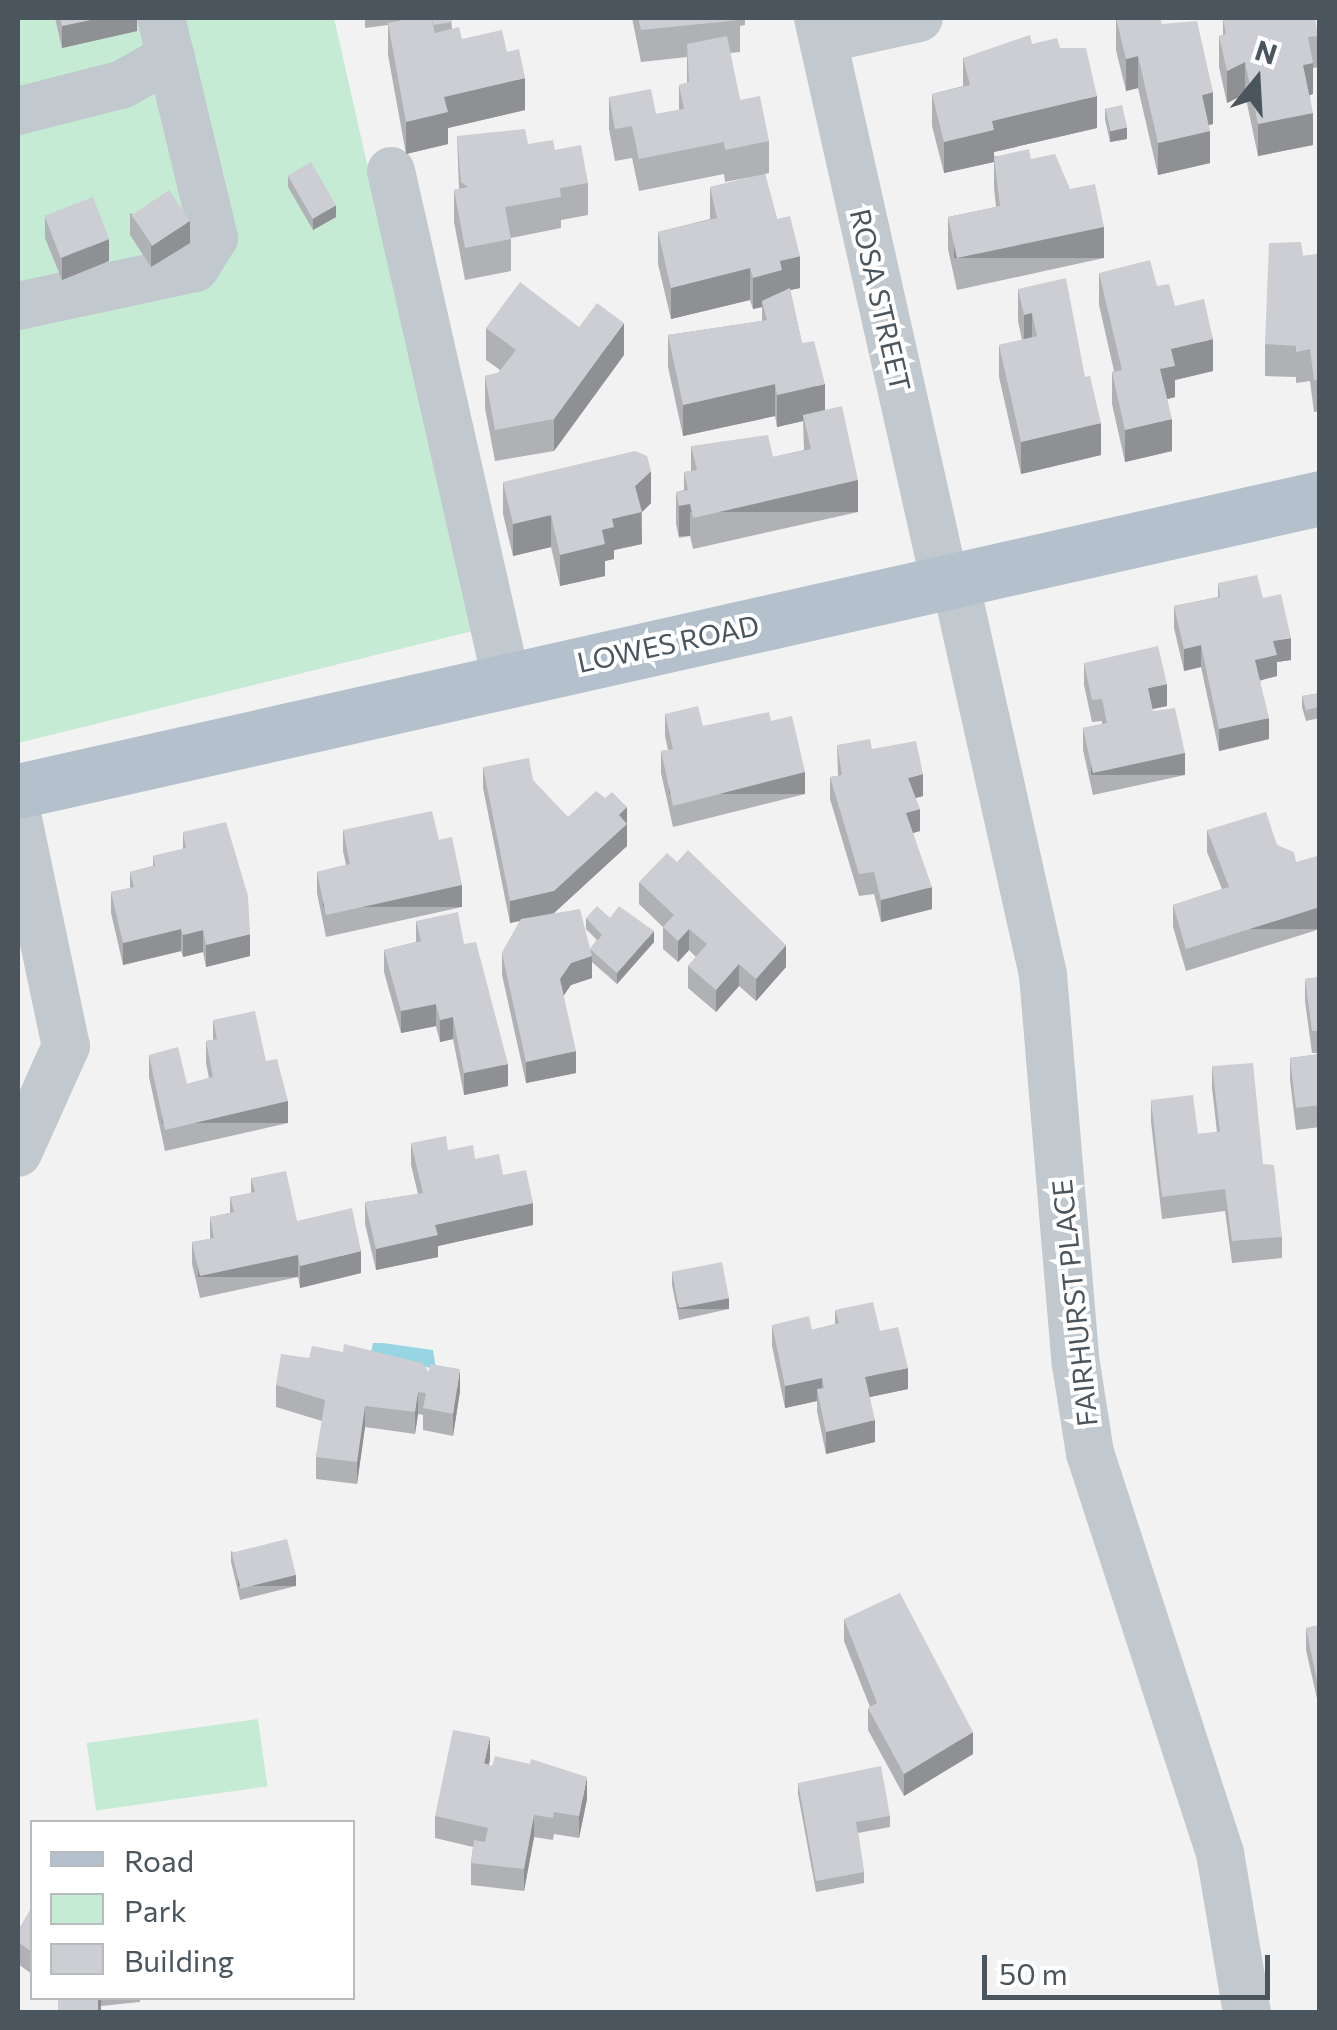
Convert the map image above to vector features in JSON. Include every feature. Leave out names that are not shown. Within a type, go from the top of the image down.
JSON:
[{"type":"main road","name":"LOWES ROAD","points":[[18,791],[1320,498]]},
{"type":"street","points":[[820,28],[920,18]]},
{"type":"street","name":"ROSA STREET","points":[[820,28],[950,582]]},
{"type":"street","points":[[18,112],[123,84],[166,37]]},
{"type":"street","points":[[18,306],[195,268],[214,238],[166,37]]},
{"type":"street","points":[[391,171],[506,679]]},
{"type":"street","name":"FAIRHURST PLACE","points":[[950,582],[1044,975],[1076,1364],[1090,1453],[1220,1853],[1247,2012]]},
{"type":"street","points":[[18,819],[66,1046],[18,1153]]},
{"type":"green space","points":[[18,18],[334,18],[473,631],[18,743]]},
{"type":"green space","points":[[258,1719],[267,1786],[96,1810],[87,1743]]},
{"type":"water","points":[[373,1343],[433,1350],[436,1369],[370,1356]]},
{"type":"building","points":[[60,18],[100,18],[62,26]]},
{"type":"building","points":[[431,18],[435,33],[459,27],[462,39],[502,30],[507,52],[519,49],[525,78],[444,97],[448,112],[406,122],[388,23]]},
{"type":"building","points":[[432,18],[451,18],[452,22],[433,25]]},
{"type":"building","points":[[638,18],[739,18],[740,20],[641,30]]},
{"type":"building","points":[[1116,18],[1160,18],[1162,24],[1197,21],[1213,92],[1202,95],[1210,131],[1158,143],[1138,56],[1126,59]]},
{"type":"building","points":[[1315,18],[1318,36],[1308,37],[1313,63],[1303,65],[1313,113],[1258,124],[1245,62],[1227,71],[1219,36],[1226,34],[1223,19]]},
{"type":"building","points":[[1030,35],[1032,44],[1057,38],[1060,48],[1086,48],[1097,96],[992,121],[994,130],[944,142],[932,94],[970,85],[963,58]]},
{"type":"building","points":[[727,36],[740,100],[760,96],[769,141],[725,150],[724,142],[639,159],[632,126],[615,129],[609,97],[651,89],[656,114],[684,109],[679,85],[689,82],[687,44]]},
{"type":"building","points":[[1122,105],[1127,127],[1111,131],[1105,109]]},
{"type":"building","points":[[525,129],[528,144],[553,140],[555,150],[581,145],[588,183],[560,188],[561,197],[505,207],[511,239],[465,248],[454,190],[468,187],[461,182],[457,136]]},
{"type":"building","points":[[1029,149],[1031,159],[1055,154],[1070,189],[1095,184],[1104,227],[957,258],[948,217],[1000,206],[994,157]]},
{"type":"building","points":[[311,162],[336,205],[313,219],[288,176]]},
{"type":"building","points":[[765,174],[777,219],[790,216],[800,256],[780,261],[782,270],[753,278],[750,268],[671,288],[658,232],[717,218],[710,187]]},
{"type":"building","points":[[169,190],[190,221],[152,246],[132,215]]},
{"type":"building","points":[[93,197],[109,239],[61,258],[44,216]]},
{"type":"building","points":[[1301,242],[1303,256],[1320,254],[1320,379],[1314,380],[1310,349],[1296,352],[1296,346],[1265,344],[1269,243]]},
{"type":"building","points":[[1150,260],[1157,286],[1169,284],[1175,306],[1204,299],[1213,339],[1171,349],[1175,366],[1160,369],[1172,419],[1125,430],[1112,372],[1122,370],[1099,273]]},
{"type":"building","points":[[1066,278],[1085,377],[1090,376],[1101,423],[1021,442],[999,345],[1037,336],[1032,313],[1024,315],[1018,289]]},
{"type":"building","points":[[520,282],[579,327],[597,303],[624,323],[554,419],[495,430],[485,376],[498,373],[516,350],[486,328]]},
{"type":"building","points":[[790,288],[802,343],[814,341],[825,384],[777,395],[775,384],[683,405],[668,335],[767,320],[762,301]]},
{"type":"building","points":[[842,406],[858,480],[693,518],[690,504],[679,506],[676,492],[688,490],[684,472],[697,470],[691,446],[768,435],[773,457],[811,449],[803,415]]},
{"type":"building","points":[[635,451],[647,456],[651,471],[635,486],[642,512],[612,519],[614,527],[602,530],[605,544],[560,555],[551,515],[513,524],[503,482]]},
{"type":"building","points":[[1257,575],[1263,598],[1281,594],[1291,638],[1273,641],[1277,655],[1255,660],[1269,718],[1219,729],[1201,645],[1184,649],[1174,606],[1220,597],[1218,583]]},
{"type":"building","points":[[1158,646],[1167,684],[1148,688],[1153,711],[1175,708],[1185,753],[1093,773],[1083,728],[1107,723],[1102,699],[1092,700],[1084,663]]},
{"type":"building","points":[[1320,693],[1320,707],[1306,710],[1302,696]]},
{"type":"building","points":[[698,706],[703,726],[769,712],[771,721],[792,716],[805,772],[673,806],[661,751],[673,749],[665,714]]},
{"type":"building","points":[[870,739],[872,749],[916,741],[923,774],[908,778],[920,809],[906,813],[932,887],[881,900],[874,872],[859,874],[830,777],[842,775],[837,745]]},
{"type":"building","points":[[529,758],[533,780],[568,817],[596,791],[605,798],[612,792],[627,807],[619,815],[627,824],[554,891],[510,901],[483,767]]},
{"type":"building","points":[[432,811],[439,840],[452,837],[462,885],[326,915],[317,872],[350,864],[343,830]]},
{"type":"building","points":[[1266,812],[1277,845],[1294,852],[1296,862],[1317,856],[1320,907],[1186,949],[1173,905],[1229,887],[1207,830]]},
{"type":"building","points":[[226,822],[248,896],[250,934],[206,945],[203,930],[183,935],[181,929],[123,943],[111,892],[134,887],[130,872],[155,866],[153,856],[186,848],[183,832]]},
{"type":"building","points":[[688,850],[786,945],[756,979],[739,964],[716,990],[688,966],[707,944],[689,929],[678,941],[663,927],[674,915],[639,882],[667,853],[677,862]]},
{"type":"building","points":[[597,906],[610,918],[619,906],[654,931],[617,973],[590,949],[602,935],[586,918]]},
{"type":"building","points":[[580,909],[592,956],[571,963],[560,979],[576,1051],[526,1062],[502,953],[521,919]]},
{"type":"building","points":[[458,912],[464,944],[476,942],[508,1064],[464,1073],[453,1017],[440,1020],[436,1004],[401,1011],[384,950],[421,941],[416,921]]},
{"type":"building","points":[[1320,977],[1320,1031],[1312,1031],[1305,979]]},
{"type":"building","points":[[255,1011],[266,1061],[277,1059],[288,1101],[165,1130],[149,1055],[178,1047],[187,1084],[213,1077],[206,1041],[217,1039],[213,1020]]},
{"type":"building","points":[[1320,1054],[1320,1105],[1296,1108],[1290,1058]]},
{"type":"building","points":[[1253,1063],[1263,1164],[1274,1165],[1282,1237],[1232,1241],[1225,1189],[1162,1197],[1151,1100],[1193,1095],[1198,1134],[1220,1132],[1212,1066]]},
{"type":"building","points":[[446,1136],[448,1150],[473,1145],[475,1159],[499,1154],[503,1175],[526,1170],[533,1203],[435,1225],[438,1235],[376,1249],[365,1202],[423,1193],[411,1143]]},
{"type":"building","points":[[286,1171],[297,1221],[352,1208],[361,1251],[300,1266],[298,1255],[200,1276],[192,1242],[214,1238],[210,1217],[234,1212],[230,1197],[255,1192],[251,1178]]},
{"type":"building","points":[[722,1262],[729,1298],[679,1308],[672,1272]]},
{"type":"building","points":[[873,1302],[880,1331],[898,1327],[908,1368],[865,1377],[875,1420],[826,1432],[817,1389],[824,1388],[822,1378],[785,1386],[772,1325],[809,1316],[812,1330],[839,1323],[835,1310]]},
{"type":"building","points":[[344,1344],[422,1363],[429,1372],[430,1364],[460,1369],[453,1414],[423,1408],[426,1393],[418,1392],[415,1412],[365,1406],[357,1462],[316,1457],[325,1400],[276,1385],[281,1354],[309,1358],[312,1346],[343,1352]]},
{"type":"building","points":[[287,1539],[296,1575],[241,1589],[232,1553]]},
{"type":"building","points":[[900,1593],[973,1732],[904,1774],[868,1708],[877,1703],[844,1619]]},
{"type":"building","points":[[1320,1625],[1320,1690],[1319,1690],[1306,1628]]},
{"type":"building","points":[[453,1730],[490,1737],[484,1763],[492,1766],[495,1756],[530,1764],[531,1759],[587,1777],[579,1816],[554,1812],[553,1818],[534,1815],[524,1869],[471,1863],[474,1840],[485,1842],[488,1828],[435,1816]]},
{"type":"building","points":[[881,1766],[890,1816],[856,1822],[864,1872],[816,1881],[798,1783]]},
{"type":"building","points":[[30,1910],[30,1951],[18,1942],[18,1931]]},
{"type":"building","points":[[58,2000],[98,2000],[98,2012],[58,2012]]}]
